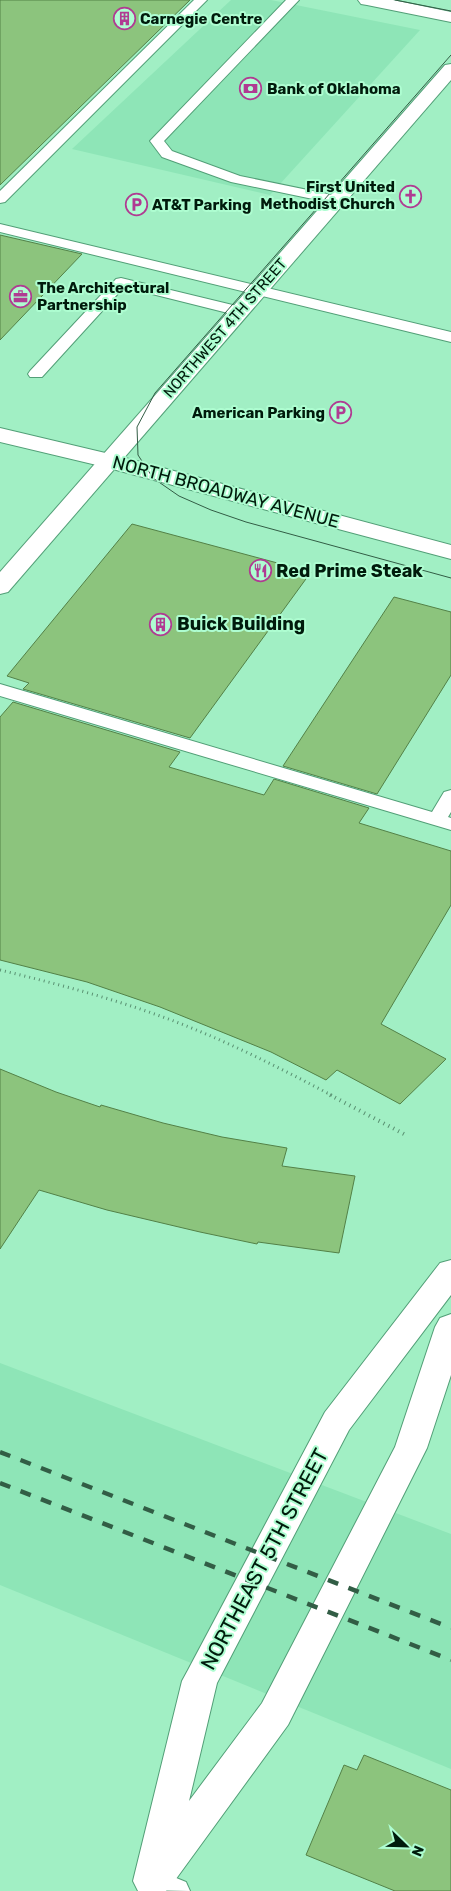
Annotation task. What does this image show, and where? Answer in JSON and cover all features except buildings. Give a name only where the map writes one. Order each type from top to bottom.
[{"type":"main road","points":[[367,0],[451,17]]},
{"type":"main road","name":"NORTHWEST 4TH STREET","points":[[0,587],[451,69]]},
{"type":"main road","name":"NORTH BROADWAY AVENUE","points":[[0,434],[110,461],[451,552]]},
{"type":"main road","name":"NORTHEAST 5TH STREET","points":[[159,1888],[200,1681],[337,1421],[451,1272]]},
{"type":"main road","name":"NORTHEAST 5TH STREET","points":[[159,1888],[274,1714],[411,1448],[451,1327]]},
{"type":"lane","points":[[0,199],[201,0]]},
{"type":"lane","points":[[293,0],[157,141],[168,154],[236,179],[337,200]]},
{"type":"lane","points":[[0,228],[451,337]]},
{"type":"lane","points":[[36,374],[121,282],[240,310]]},
{"type":"lane","points":[[0,690],[444,821],[451,796]]},
{"type":"path","points":[[0,970],[124,1003],[196,1030],[291,1074],[404,1134]]},
{"type":"shaded area","name":"Bank of Oklahoma","points":[[231,0],[271,0],[420,30],[270,195],[72,149]]},
{"type":"shaded area","points":[[0,1363],[451,1534],[451,1769],[0,1585]]},
{"type":"tram line","points":[[395,0],[451,11]]},
{"type":"tram line","points":[[451,55],[155,393],[137,427],[138,455],[153,478],[179,496],[246,522],[451,578]]},
{"type":"railway","points":[[0,1452],[451,1628]]},
{"type":"railway","points":[[0,1483],[451,1660]]},
{"type":"place","name":"Carnegie Centre","points":[[124,19]]},
{"type":"place","name":"Bank of Oklahoma","points":[[251,89]]},
{"type":"place","name":"First United Methodist Church","points":[[411,196]]},
{"type":"place","name":"AT&T Parking","points":[[136,205]]},
{"type":"place","name":"The Architectural Partnership","points":[[21,297]]},
{"type":"place","name":"American Parking","points":[[341,413]]},
{"type":"place","name":"Red Prime Steak","points":[[260,571]]},
{"type":"place","name":"Buick Building","points":[[161,624]]}]
